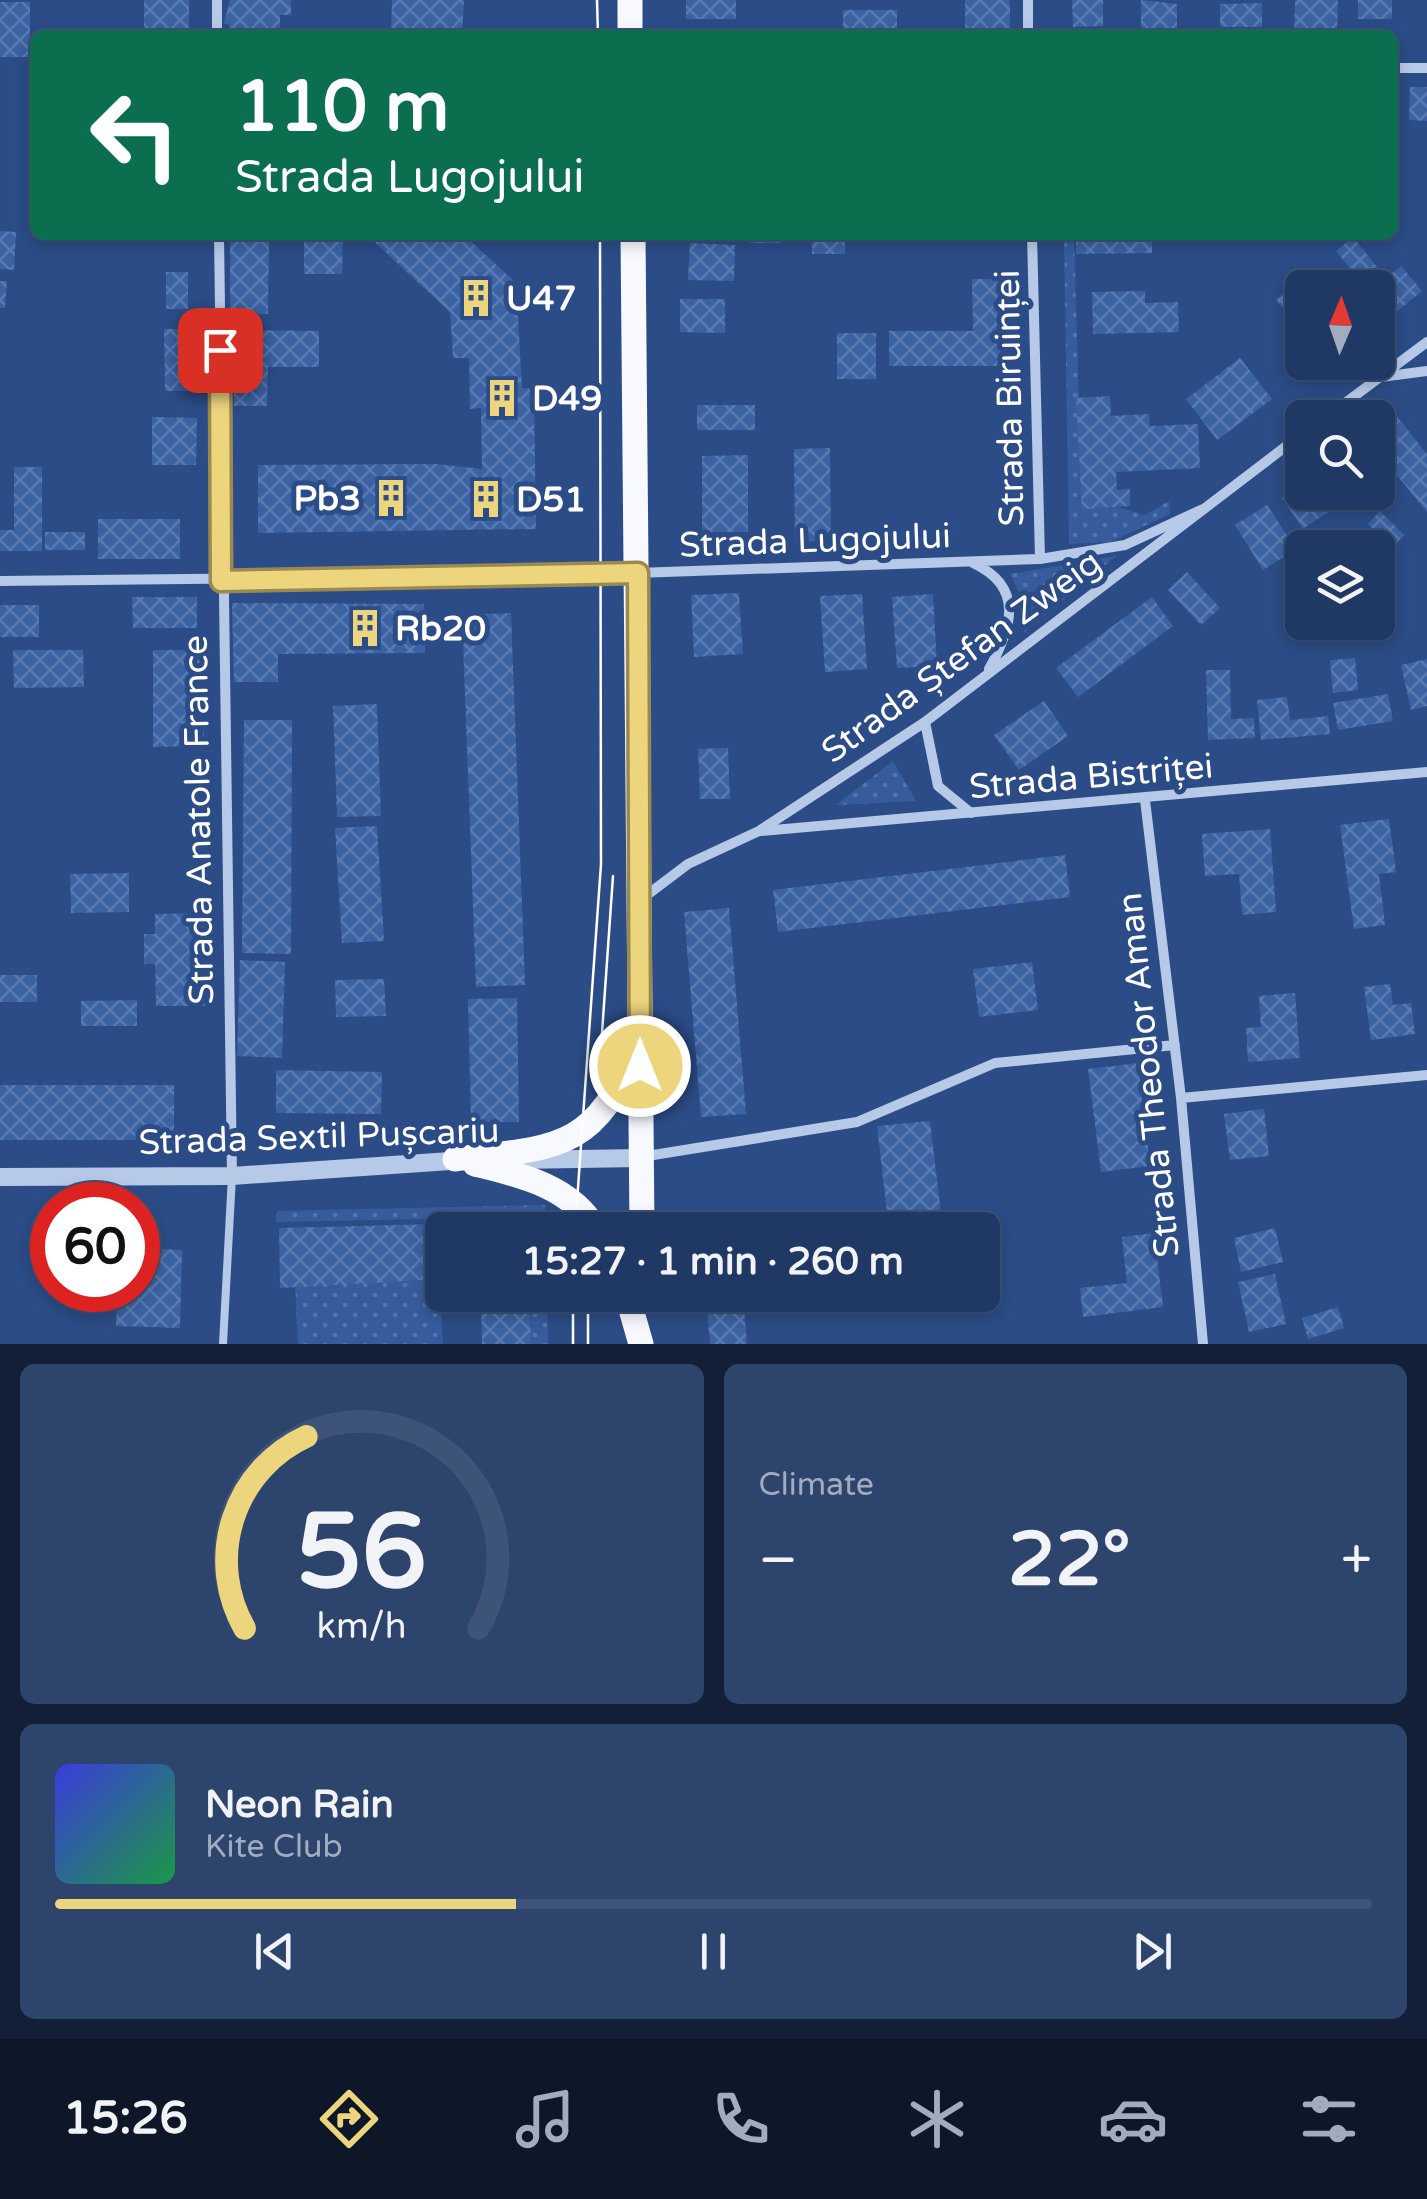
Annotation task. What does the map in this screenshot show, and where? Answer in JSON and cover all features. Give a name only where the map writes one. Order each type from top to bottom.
[{"type":"main road","points":[[630,0],[630,30]]},
{"type":"main road","points":[[633,240],[642,1212]]},
{"type":"main road","points":[[455,1160],[540,1149],[580,1134],[612,1099],[640,1035]]},
{"type":"main road","points":[[455,1160],[526,1178],[559,1192],[581,1212]]},
{"type":"main road","points":[[633,1312],[644,1344]]},
{"type":"main road","points":[[644,1312],[644,1344]]},
{"type":"street","points":[[217,0],[218,30]]},
{"type":"street","points":[[1028,0],[1028,30]]},
{"type":"street","points":[[1398,68],[1427,68]]},
{"type":"street","name":"Strada Anatole France","points":[[219,240],[232,1176]]},
{"type":"street","name":"Strada Biruinței","points":[[1032,240],[1040,559]]},
{"type":"street","points":[[1395,366],[1427,342]]},
{"type":"street","points":[[1395,375],[1427,371]]},
{"type":"street","points":[[1349,400],[1376,380]]},
{"type":"street","name":"Strada Ștefan Zweig","points":[[639,902],[688,864],[760,831],[925,722],[1285,447]]},
{"type":"street","name":"Strada Lugojului","points":[[0,580],[221,581],[638,573],[1040,559],[1125,546],[1203,509]]},
{"type":"street","name":"Strada Biruinței","points":[[970,562],[991,572],[1010,604],[1000,648],[986,674]]},
{"type":"street","points":[[925,722],[938,786],[972,814]]},
{"type":"street","name":"Strada Bistriței","points":[[760,831],[1145,800],[1427,772]]},
{"type":"street","name":"Strada Theodor Aman","points":[[1145,800],[1180,1098],[1203,1344]]},
{"type":"street","points":[[640,1158],[857,1122],[996,1063],[1174,1045]]},
{"type":"street","points":[[1180,1098],[1427,1075]]},
{"type":"street","name":"Strada Sextil Pușcariu","points":[[0,1177],[232,1176],[455,1160],[640,1158]]},
{"type":"lane","name":"Strada Anatole France","points":[[223,1344],[232,1176]]},
{"type":"shaded area","points":[[1064,240],[1074,240],[1082,508],[1117,507],[1145,515],[1169,501],[1170,514],[1111,542],[1069,544]]},
{"type":"shaded area","points":[[1116,556],[1024,633],[1025,605],[1010,574]]},
{"type":"shaded area","points":[[893,761],[916,801],[836,805]]},
{"type":"shaded area","points":[[545,1205],[545,1212],[425,1212],[425,1219],[276,1222],[277,1211]]},
{"type":"shaded area","points":[[425,1279],[425,1312],[441,1312],[443,1344],[298,1344],[295,1281]]},
{"type":"shaded area","points":[[530,1312],[547,1312],[548,1344],[531,1344]]},
{"type":"building","points":[[144,0],[189,0],[189,30],[144,30]]},
{"type":"building","points":[[230,0],[291,0],[291,15],[280,15],[280,30],[229,30],[224,23]]},
{"type":"building","points":[[392,0],[464,0],[462,30],[391,30]]},
{"type":"building","points":[[686,0],[736,0],[736,19],[686,19]]},
{"type":"building","points":[[965,0],[1010,0],[1010,30],[965,30]]},
{"type":"building","points":[[1072,0],[1103,0],[1103,26],[1073,27]]},
{"type":"building","points":[[1141,0],[1177,4],[1177,28],[1141,28]]},
{"type":"building","points":[[1295,0],[1338,0],[1337,30],[1294,30]]},
{"type":"building","points":[[1358,0],[1392,0],[1392,19],[1358,19]]},
{"type":"building","points":[[0,2],[30,2],[30,57],[0,57]]},
{"type":"building","points":[[1262,3],[1262,27],[1220,27],[1220,4]]},
{"type":"building","points":[[843,10],[897,10],[897,30],[843,30]]},
{"type":"building","points":[[1410,87],[1427,87],[1427,121],[1409,120]]},
{"type":"building","points":[[0,231],[16,232],[14,270],[0,269]]},
{"type":"building","points":[[230,240],[269,240],[268,314],[230,314]]},
{"type":"building","points":[[304,240],[343,240],[342,274],[304,274]]},
{"type":"building","points":[[372,240],[469,240],[516,283],[522,388],[534,389],[536,529],[258,533],[258,465],[436,464],[482,469],[481,408],[470,409],[469,358],[453,358],[450,312]]},
{"type":"building","points":[[750,240],[780,240],[780,243]]},
{"type":"building","points":[[812,240],[845,240],[845,254],[812,254]]},
{"type":"building","points":[[1076,240],[1152,240],[1152,253],[1076,254]]},
{"type":"building","points":[[1355,240],[1380,270],[1351,270],[1336,251]]},
{"type":"building","points":[[690,243],[735,245],[734,281],[688,280]]},
{"type":"building","points":[[1401,266],[1422,291],[1395,313],[1395,271]]},
{"type":"building","points":[[166,272],[188,272],[188,309],[166,309]]},
{"type":"building","points":[[972,279],[1010,279],[1010,366],[889,366],[889,331],[973,331]]},
{"type":"building","points":[[0,281],[7,281],[5,308],[0,308]]},
{"type":"building","points":[[1145,291],[1145,303],[1178,302],[1179,332],[1093,334],[1092,292]]},
{"type":"building","points":[[1285,292],[1285,311],[1276,300]]},
{"type":"building","points":[[680,299],[725,299],[725,333],[680,332]]},
{"type":"building","points":[[164,329],[194,329],[194,391],[165,391]]},
{"type":"building","points":[[234,330],[319,331],[319,367],[268,367],[267,406],[234,406]]},
{"type":"building","points":[[837,333],[876,333],[876,379],[837,379]]},
{"type":"building","points":[[1240,358],[1272,399],[1217,440],[1186,399]]},
{"type":"building","points":[[1110,396],[1111,416],[1149,414],[1150,426],[1198,424],[1200,468],[1116,472],[1117,490],[1130,489],[1130,506],[1082,509],[1076,398]]},
{"type":"building","points":[[697,405],[755,405],[755,430],[697,430]]},
{"type":"building","points":[[1395,414],[1427,454],[1427,512],[1395,473]]},
{"type":"building","points":[[152,417],[197,418],[196,465],[152,465]]},
{"type":"building","points":[[830,448],[831,541],[795,542],[794,449]]},
{"type":"building","points":[[748,455],[748,532],[702,532],[702,456]]},
{"type":"building","points":[[14,467],[42,467],[42,551],[0,551],[0,530],[14,530]]},
{"type":"building","points":[[1267,505],[1285,532],[1285,556],[1263,570],[1235,525]]},
{"type":"building","points":[[1290,510],[1331,510],[1303,529]]},
{"type":"building","points":[[1380,511],[1404,535],[1395,545],[1395,530],[1374,530],[1368,524]]},
{"type":"building","points":[[98,519],[180,519],[180,559],[98,559]]},
{"type":"building","points":[[45,532],[85,532],[85,550],[45,550]]},
{"type":"building","points":[[1187,572],[1220,608],[1201,625],[1168,590]]},
{"type":"building","points":[[739,593],[743,654],[694,657],[691,595]]},
{"type":"building","points":[[862,594],[867,669],[825,672],[820,596]]},
{"type":"building","points":[[933,594],[937,666],[897,668],[892,597]]},
{"type":"building","points":[[132,597],[197,597],[197,628],[133,628]]},
{"type":"building","points":[[1152,597],[1173,626],[1078,697],[1056,668]]},
{"type":"building","points":[[232,603],[424,604],[425,653],[278,654],[278,682],[234,682]]},
{"type":"building","points":[[0,605],[39,605],[39,637],[0,637]]},
{"type":"building","points":[[511,613],[525,985],[476,987],[462,615]]},
{"type":"building","points":[[13,650],[83,650],[84,687],[14,688]]},
{"type":"building","points":[[153,650],[203,650],[204,746],[153,747]]},
{"type":"building","points":[[1355,658],[1358,690],[1333,693],[1330,660]]},
{"type":"building","points":[[1427,659],[1427,706],[1411,710],[1401,665]]},
{"type":"building","points":[[1206,670],[1230,670],[1231,719],[1254,718],[1255,738],[1208,740]]},
{"type":"building","points":[[1388,694],[1393,721],[1338,730],[1333,703]]},
{"type":"building","points":[[1287,697],[1290,720],[1328,716],[1330,734],[1261,740],[1257,700]]},
{"type":"building","points":[[1044,701],[1068,736],[1019,770],[994,735]]},
{"type":"building","points":[[377,704],[381,816],[337,817],[333,706]]},
{"type":"building","points":[[244,720],[292,720],[291,954],[242,953]]},
{"type":"building","points":[[728,748],[730,799],[700,799],[698,749]]},
{"type":"building","points":[[1389,819],[1396,872],[1379,874],[1385,925],[1354,929],[1340,825]]},
{"type":"building","points":[[377,826],[384,941],[342,943],[335,828]]},
{"type":"building","points":[[1270,829],[1276,912],[1242,915],[1239,874],[1205,876],[1202,834]]},
{"type":"building","points":[[1065,855],[1070,897],[778,932],[773,890]]},
{"type":"building","points":[[129,873],[129,912],[71,913],[70,874]]},
{"type":"building","points":[[729,908],[746,1114],[701,1117],[684,912]]},
{"type":"building","points":[[204,913],[205,1006],[156,1006],[155,964],[144,964],[144,934],[155,934],[155,914]]},
{"type":"building","points":[[240,960],[285,962],[282,1058],[237,1056]]},
{"type":"building","points":[[1032,962],[1038,1010],[979,1017],[973,969]]},
{"type":"building","points":[[0,975],[37,975],[37,1002],[0,1002]]},
{"type":"building","points":[[384,979],[386,1016],[336,1017],[335,980]]},
{"type":"building","points":[[1390,984],[1393,1005],[1411,1003],[1415,1034],[1371,1040],[1364,987]]},
{"type":"building","points":[[1295,993],[1300,1058],[1248,1062],[1246,1028],[1261,1027],[1259,996]]},
{"type":"building","points":[[517,998],[519,1122],[471,1122],[468,999]]},
{"type":"building","points":[[137,1000],[137,1026],[81,1026],[81,1001]]},
{"type":"building","points":[[1138,1063],[1150,1166],[1101,1172],[1088,1069]]},
{"type":"building","points":[[276,1070],[382,1072],[381,1114],[276,1113]]},
{"type":"building","points":[[0,1085],[174,1085],[174,1140],[0,1140]]},
{"type":"building","points":[[1264,1109],[1269,1156],[1230,1160],[1224,1114]]},
{"type":"building","points":[[930,1121],[941,1212],[887,1212],[877,1126]]},
{"type":"building","points":[[425,1224],[425,1280],[280,1288],[279,1228]]},
{"type":"building","points":[[1275,1228],[1283,1262],[1241,1272],[1234,1238]]},
{"type":"building","points":[[1154,1233],[1163,1307],[1083,1317],[1080,1288],[1127,1283],[1122,1237]]},
{"type":"building","points":[[160,1249],[182,1250],[180,1328],[116,1326],[116,1312],[160,1312]]},
{"type":"building","points":[[1275,1274],[1286,1324],[1249,1332],[1238,1282]]},
{"type":"building","points":[[1338,1307],[1344,1328],[1308,1339],[1302,1318]]},
{"type":"building","points":[[481,1312],[530,1312],[531,1344],[482,1344]]},
{"type":"building","points":[[707,1312],[744,1312],[747,1344],[710,1344]]},
{"type":"tram line","points":[[597,0],[598,30]]},
{"type":"tram line","points":[[576,1212],[601,864],[600,240]]},
{"type":"tram line","points":[[598,1090],[613,876]]},
{"type":"tram line","points":[[573,1312],[573,1344]]},
{"type":"tram line","points":[[588,1312],[588,1344]]},
{"type":"place","name":"U47","points":[[476,298]]},
{"type":"place","name":"D49","points":[[502,398]]},
{"type":"place","name":"Pb3","points":[[391,498]]},
{"type":"place","name":"D51","points":[[486,499]]},
{"type":"place","name":"Rb20","points":[[365,628]]},
{"type":"route","points":[[220,350],[221,581],[638,573],[640,1066]]}]
